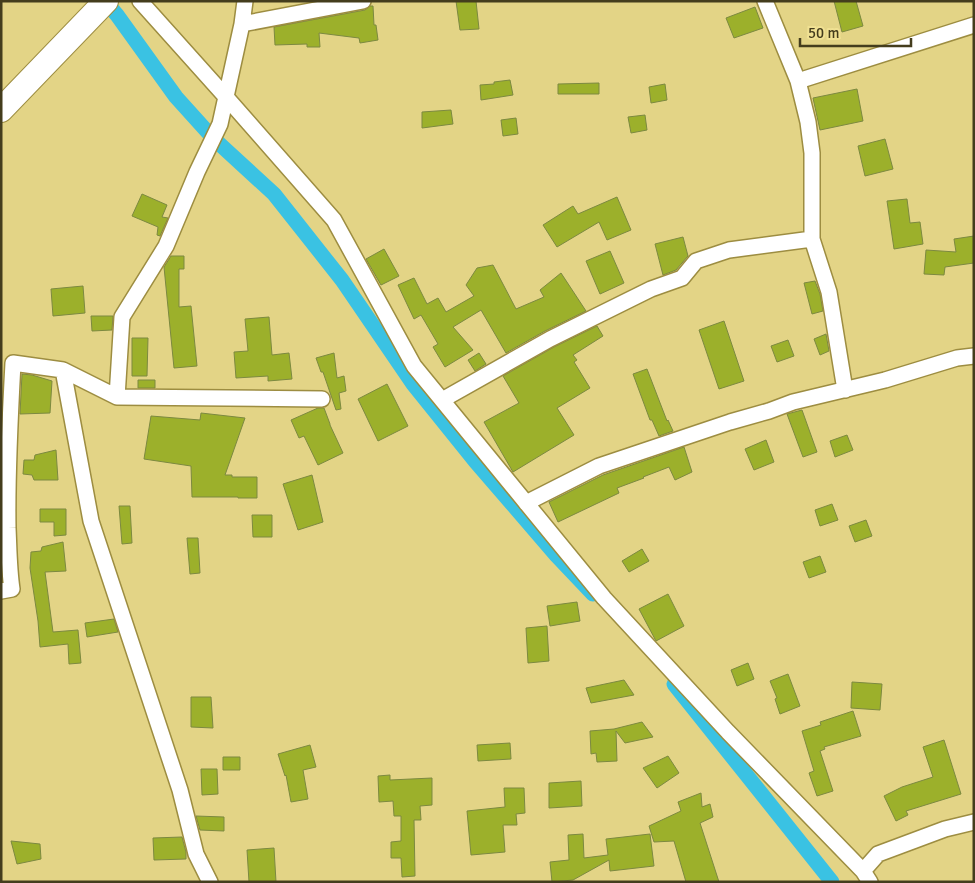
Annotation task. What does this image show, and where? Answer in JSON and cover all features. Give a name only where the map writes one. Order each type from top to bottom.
[{"type":"main road","points":[[1,110],[106,1]]},
{"type":"street","points":[[140,1],[334,220],[414,366],[526,503],[617,612],[728,732],[867,876],[878,854],[946,829],[974,822]]},
{"type":"street","points":[[117,397],[122,317],[166,246],[197,172],[220,124],[242,24],[245,1]]},
{"type":"street","points":[[242,24],[363,1]]},
{"type":"street","points":[[765,1],[798,81],[808,122],[812,153],[812,239],[829,292],[845,390]]},
{"type":"street","points":[[798,81],[974,25]]},
{"type":"street","points":[[442,400],[550,338],[644,293],[682,278],[696,261],[729,250],[812,239]]},
{"type":"street","points":[[526,503],[599,466],[730,422],[794,402],[885,380],[957,358],[974,356]]},
{"type":"street","points":[[1,591],[12,589],[8,494],[13,363],[63,370],[117,397],[322,399]]},
{"type":"street","points":[[63,370],[91,521],[180,790],[196,854],[210,882]]},
{"type":"building","points":[[456,1],[476,1],[479,29],[460,30]]},
{"type":"building","points":[[834,1],[856,1],[863,26],[842,32]]},
{"type":"building","points":[[373,6],[374,25],[376,25],[378,40],[360,43],[359,38],[319,33],[320,47],[307,47],[307,44],[275,45],[274,27],[365,10]]},
{"type":"building","points":[[755,7],[763,28],[734,38],[726,18]]},
{"type":"building","points":[[510,80],[513,95],[481,100],[480,85]]},
{"type":"building","points":[[599,83],[599,94],[558,94],[558,84]]},
{"type":"building","points":[[665,84],[667,100],[651,103],[649,87]]},
{"type":"building","points":[[857,89],[863,121],[820,130],[813,98]]},
{"type":"building","points":[[451,110],[453,124],[422,128],[422,112]]},
{"type":"building","points":[[645,115],[647,130],[631,133],[628,117]]},
{"type":"building","points":[[516,118],[518,134],[503,136],[501,120]]},
{"type":"building","points":[[885,139],[893,169],[865,176],[858,146]]},
{"type":"building","points":[[142,194],[167,205],[162,217],[168,218],[160,236],[157,235],[158,227],[132,216]]},
{"type":"building","points":[[617,197],[631,230],[607,240],[599,222],[557,247],[543,225],[573,206],[578,214]]},
{"type":"building","points":[[907,199],[910,223],[920,222],[923,244],[894,249],[887,201]]},
{"type":"building","points":[[974,236],[974,263],[945,267],[944,275],[924,274],[926,250],[956,252],[954,239]]},
{"type":"building","points":[[683,237],[688,256],[676,270],[663,275],[655,244]]},
{"type":"building","points":[[384,249],[399,276],[381,285],[366,259]]},
{"type":"building","points":[[610,251],[624,283],[600,294],[586,261]]},
{"type":"building","points":[[171,256],[184,256],[184,269],[179,269],[179,307],[191,306],[197,366],[174,368],[164,267]]},
{"type":"building","points":[[493,265],[516,309],[544,297],[540,290],[561,273],[586,311],[506,353],[481,310],[453,327],[473,350],[445,367],[433,347],[438,344],[421,315],[414,319],[398,285],[414,278],[427,304],[438,298],[446,312],[474,296],[466,285],[477,268]]},
{"type":"building","points":[[815,281],[823,311],[812,314],[804,283]]},
{"type":"building","points":[[83,286],[85,313],[53,316],[51,289]]},
{"type":"building","points":[[91,316],[113,316],[112,330],[92,331]]},
{"type":"building","points":[[269,317],[272,355],[289,353],[292,379],[268,381],[268,376],[236,378],[234,352],[248,351],[245,319]]},
{"type":"building","points":[[724,321],[744,381],[719,389],[699,330]]},
{"type":"building","points":[[597,326],[603,336],[573,355],[577,360],[574,362],[590,388],[557,408],[574,435],[513,472],[484,422],[519,403],[503,376],[554,347]]},
{"type":"building","points":[[826,334],[829,351],[820,355],[814,339]]},
{"type":"building","points":[[132,338],[148,338],[147,376],[132,376]]},
{"type":"building","points":[[788,340],[794,356],[777,362],[771,346]]},
{"type":"building","points":[[334,353],[337,378],[344,376],[346,391],[339,393],[341,409],[336,410],[323,372],[321,372],[316,358]]},
{"type":"building","points":[[479,353],[486,364],[475,371],[468,360]]},
{"type":"building","points":[[647,369],[667,421],[673,431],[659,436],[652,420],[650,420],[633,374]]},
{"type":"building","points":[[22,374],[52,381],[50,413],[20,414]]},
{"type":"building","points":[[138,380],[155,380],[155,388],[138,388]]},
{"type":"building","points":[[387,384],[408,426],[378,441],[358,399]]},
{"type":"building","points":[[318,408],[324,408],[343,453],[318,465],[304,436],[299,438],[291,420]]},
{"type":"building","points":[[802,410],[817,452],[803,457],[787,414]]},
{"type":"building","points":[[201,413],[245,418],[225,475],[232,475],[232,477],[257,477],[257,498],[192,497],[191,466],[144,459],[151,416],[200,420]]},
{"type":"building","points":[[847,435],[853,450],[835,457],[830,441]]},
{"type":"building","points":[[766,440],[774,462],[754,470],[745,449]]},
{"type":"building","points":[[684,447],[692,472],[675,480],[669,467],[617,488],[619,493],[558,522],[549,502],[603,475]]},
{"type":"building","points":[[56,450],[58,480],[34,480],[32,475],[23,474],[24,460],[34,460],[35,455]]},
{"type":"building","points":[[312,475],[323,522],[298,530],[283,484]]},
{"type":"building","points":[[832,504],[838,520],[820,526],[815,510]]},
{"type":"building","points":[[119,506],[130,506],[132,543],[122,544]]},
{"type":"building","points":[[40,509],[66,509],[66,535],[54,536],[54,522],[40,522]]},
{"type":"building","points":[[252,515],[272,515],[272,537],[253,537]]},
{"type":"building","points":[[866,520],[872,536],[855,542],[849,526]]},
{"type":"building","points":[[187,538],[198,538],[200,573],[190,574]]},
{"type":"building","points":[[63,542],[66,571],[45,572],[53,632],[78,630],[81,663],[69,664],[68,644],[40,647],[30,568],[31,552],[41,551],[42,547]]},
{"type":"building","points":[[642,549],[649,561],[629,572],[622,561]]},
{"type":"building","points":[[820,556],[826,572],[809,578],[803,562]]},
{"type":"building","points":[[668,594],[684,626],[656,641],[639,609]]},
{"type":"building","points":[[577,602],[580,621],[550,626],[547,606]]},
{"type":"building","points":[[114,619],[118,632],[87,637],[85,623]]},
{"type":"building","points":[[547,626],[549,661],[528,663],[526,628]]},
{"type":"building","points":[[748,663],[754,679],[737,686],[731,670]]},
{"type":"building","points":[[788,674],[800,706],[780,714],[775,699],[777,698],[770,681]]},
{"type":"building","points":[[624,680],[634,695],[591,703],[586,688]]},
{"type":"building","points":[[852,682],[882,684],[880,710],[851,708]]},
{"type":"building","points":[[191,697],[211,697],[213,728],[191,727]]},
{"type":"building","points":[[853,711],[861,736],[824,747],[825,749],[820,751],[833,791],[817,796],[809,773],[814,771],[802,731],[821,725],[820,722]]},
{"type":"building","points":[[642,722],[653,737],[625,743],[616,731],[617,761],[597,762],[596,753],[591,754],[590,731],[614,729]]},
{"type":"building","points":[[944,740],[961,794],[906,811],[908,815],[896,821],[884,796],[902,787],[933,777],[923,747]]},
{"type":"building","points":[[510,743],[511,759],[478,761],[477,745]]},
{"type":"building","points":[[310,745],[316,767],[303,770],[308,799],[291,802],[286,775],[278,754]]},
{"type":"building","points":[[668,756],[679,773],[657,788],[643,768]]},
{"type":"building","points":[[223,757],[240,757],[240,770],[223,770]]},
{"type":"building","points":[[201,769],[217,769],[218,794],[202,795]]},
{"type":"building","points":[[390,775],[390,780],[432,778],[432,805],[420,806],[421,820],[414,820],[415,876],[402,877],[401,858],[391,858],[391,842],[401,841],[401,816],[394,816],[393,801],[379,802],[378,776]]},
{"type":"building","points":[[581,781],[582,806],[549,808],[549,783]]},
{"type":"building","points":[[504,788],[524,788],[525,813],[516,814],[517,825],[503,825],[505,852],[471,855],[467,811],[505,807]]},
{"type":"building","points":[[701,793],[702,807],[710,804],[713,817],[700,823],[719,882],[686,882],[674,841],[654,842],[649,826],[681,811],[678,802]]},
{"type":"building","points":[[196,816],[224,817],[224,831],[200,830]]},
{"type":"building","points":[[583,834],[584,858],[608,855],[606,839],[650,834],[654,866],[610,871],[609,860],[573,880],[552,882],[550,862],[569,860],[568,835]]},
{"type":"building","points":[[182,837],[186,859],[154,860],[153,838]]},
{"type":"building","points":[[11,841],[40,844],[41,859],[17,864]]},
{"type":"building","points":[[274,848],[276,882],[249,882],[247,850]]},
{"type":"waterway","points":[[105,1],[176,97],[213,138],[274,194],[342,280],[413,384],[475,461],[556,555],[593,594]]},
{"type":"waterway","points":[[674,684],[832,882]]}]
